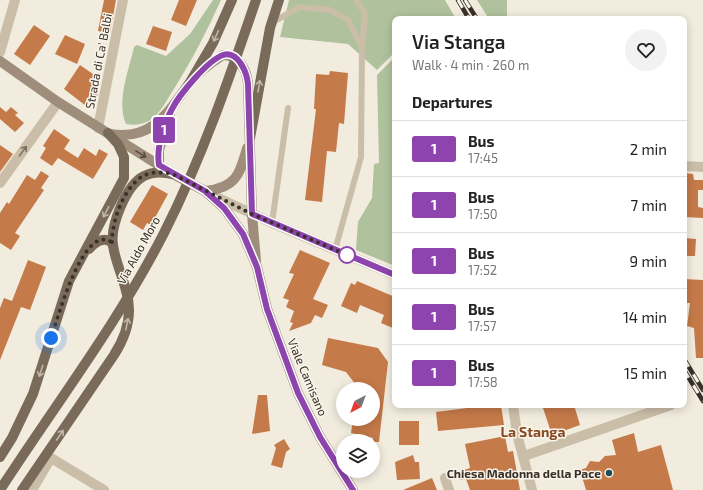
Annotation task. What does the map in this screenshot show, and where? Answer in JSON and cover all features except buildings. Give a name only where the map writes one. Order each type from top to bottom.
[{"type":"main road","points":[[189,84],[213,43],[232,0]]},
{"type":"main road","name":"Via Aldo Moro","points":[[0,490],[108,328],[163,234],[208,134],[256,0]]},
{"type":"main road","points":[[250,138],[271,24],[279,0]]},
{"type":"main road","name":"Viale Camisano","points":[[108,133],[116,135],[141,132],[161,120],[172,108],[189,84],[209,65],[223,55],[234,57],[243,65],[247,75],[252,214],[257,267],[267,309],[298,393],[320,437],[353,490]]},
{"type":"main road","name":"Strada di Ca' Balbi","points":[[0,61],[58,102],[108,133]]},
{"type":"main road","name":"Viale Camisano","points":[[159,165],[159,150],[172,108]]},
{"type":"main road","points":[[0,457],[12,438],[33,394],[70,281],[124,178],[124,157],[118,144],[108,133]]},
{"type":"main road","name":"Viale Camisano","points":[[108,133],[173,174],[205,191],[224,208],[243,234],[257,267]]},
{"type":"main road","name":"Viale Camisano","points":[[205,191],[221,189],[232,182],[240,174],[250,138]]},
{"type":"main road","points":[[22,490],[114,355],[124,336],[129,320],[128,300],[112,245],[112,238],[116,219],[131,187],[144,175],[161,172],[173,174]]},
{"type":"main road","points":[[86,251],[94,244],[104,239],[110,241],[112,245]]},
{"type":"street","points":[[0,52],[15,0]]},
{"type":"street","name":"Strada di Ca' Balbi","points":[[98,128],[123,0]]},
{"type":"street","points":[[0,183],[58,102]]},
{"type":"street","points":[[687,166],[703,167]]},
{"type":"street","points":[[205,191],[272,223],[392,274]]},
{"type":"street","points":[[513,408],[517,434],[532,490]]},
{"type":"street","points":[[524,456],[662,408]]},
{"type":"street","points":[[32,490],[51,458],[104,490]]},
{"type":"street","points":[[445,478],[449,490]]},
{"type":"lane","points":[[335,250],[361,157],[362,49],[365,13],[356,0]]},
{"type":"lane","points":[[271,24],[300,7],[330,10],[348,20],[362,49]]},
{"type":"lane","points":[[272,223],[288,108]]},
{"type":"green space","points":[[213,0],[221,0],[192,58],[161,110],[152,119],[146,122],[136,125],[126,124],[122,106],[124,86],[134,47],[137,45],[166,56],[190,34]]},
{"type":"green space","points":[[289,0],[445,0],[454,16],[392,16],[392,55],[377,70],[348,44],[280,37]]},
{"type":"green space","points":[[477,0],[507,0],[507,16],[487,16]]},
{"type":"green space","points":[[392,60],[392,265],[356,250],[358,222],[372,198],[374,164],[379,163],[377,75]]},
{"type":"railway","points":[[458,0],[467,16]]},
{"type":"railway","points":[[465,0],[475,16]]},
{"type":"railway","points":[[687,364],[703,390]]},
{"type":"railway","points":[[687,375],[703,401]]},
{"type":"bus line","name":"1","points":[[353,490],[320,437],[298,393],[267,309],[257,267],[243,234],[224,208],[205,191],[159,165],[159,150],[172,108],[189,84],[214,60],[223,55],[234,57],[243,65],[247,75],[252,214],[392,274]]},
{"type":"place","name":"Chiesa Madonna della Pace","points":[[609,473]]},
{"type":"district","name":"La Stanga","points":[[533,431]]},
{"type":"route","points":[[51,338],[70,281],[86,251],[94,244],[104,239],[110,241],[112,245],[113,230],[122,204],[131,187],[144,175],[161,172],[173,174],[252,214],[347,255]]}]
